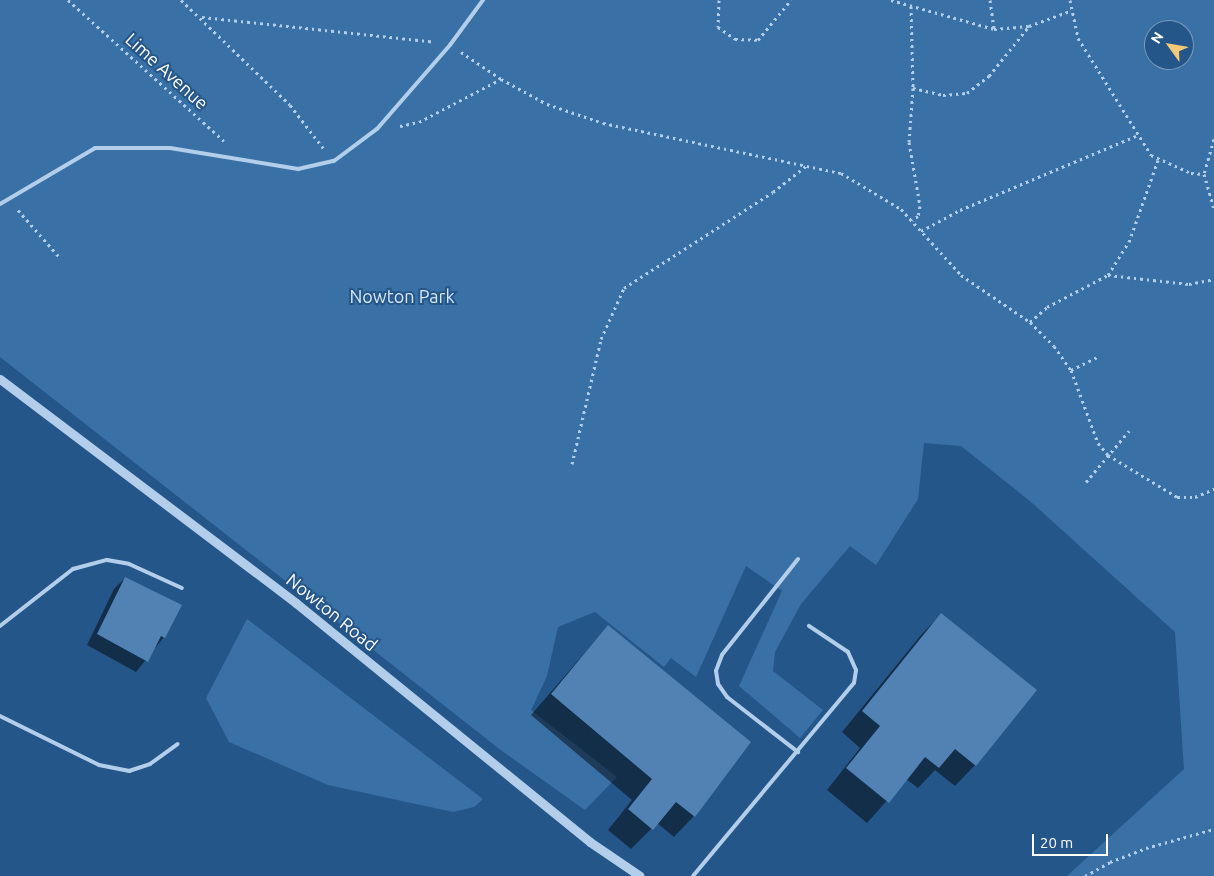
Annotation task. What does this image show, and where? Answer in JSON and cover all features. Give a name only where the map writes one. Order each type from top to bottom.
[{"type":"street","name":"Nowton Road","points":[[0,379],[296,603],[590,842],[640,876]]},
{"type":"lane","points":[[0,204],[95,148],[170,148],[298,169],[334,162],[377,129],[450,44],[483,0]]},
{"type":"lane","points":[[798,559],[722,655],[716,671],[718,684],[726,697],[798,752]]},
{"type":"lane","points":[[0,626],[73,569],[107,560],[129,564],[182,588]]},
{"type":"lane","points":[[694,876],[845,697],[854,683],[856,670],[848,652],[809,626]]},
{"type":"lane","points":[[0,716],[99,765],[129,771],[150,764],[178,744]]},
{"type":"path","name":"Lime Avenue","points":[[68,0],[247,161]]},
{"type":"path","points":[[181,0],[202,17],[290,105],[334,162]]},
{"type":"path","points":[[719,0],[718,27],[735,39],[758,40],[791,0]]},
{"type":"path","points":[[891,0],[994,29],[1029,26],[1070,11]]},
{"type":"path","points":[[990,0],[994,29]]},
{"type":"path","points":[[1070,0],[1070,11],[1078,38],[1136,136],[1158,160],[1191,173],[1204,174]]},
{"type":"path","points":[[911,6],[913,88],[909,142],[920,206],[918,216],[912,220]]},
{"type":"path","points":[[202,17],[410,37],[450,44],[501,80],[547,104],[603,123],[841,173],[901,209],[961,275],[1030,322],[1071,370],[1098,443],[1108,455],[1177,497],[1195,497],[1214,489]]},
{"type":"path","points":[[913,88],[943,95],[967,93],[989,76],[1029,26]]},
{"type":"path","points":[[377,129],[419,122],[501,80]]},
{"type":"path","points":[[921,231],[978,202],[1136,136]]},
{"type":"path","points":[[1214,139],[1204,174],[1214,210]]},
{"type":"path","points":[[1030,322],[1047,307],[1108,275],[1129,242],[1158,160]]},
{"type":"path","points":[[572,464],[601,339],[624,288],[773,192],[806,166]]},
{"type":"path","points":[[8,200],[61,259]]},
{"type":"path","points":[[1108,275],[1188,284],[1214,279]]},
{"type":"path","points":[[1071,370],[1100,356]]},
{"type":"path","points":[[1086,482],[1129,431]]},
{"type":"path","points":[[1085,876],[1110,862],[1146,848],[1214,829]]},
{"type":"green space","name":"Nowton Park","points":[[0,0],[1214,0],[1214,876],[1067,876],[1184,769],[1175,632],[1031,502],[961,446],[924,443],[918,499],[876,565],[850,546],[801,604],[775,652],[773,671],[823,710],[800,738],[739,686],[782,591],[746,566],[696,677],[671,658],[664,667],[595,612],[558,627],[547,676],[531,710],[617,777],[585,810],[502,751],[0,357]]},
{"type":"green space","points":[[247,619],[483,799],[474,807],[453,812],[328,785],[229,742],[206,698]]},
{"type":"building","points":[[125,577],[182,605],[165,638],[161,636],[148,662],[97,634]]},
{"type":"building","points":[[941,613],[1037,690],[976,766],[955,749],[939,768],[925,757],[889,803],[846,768],[880,726],[862,711]]},
{"type":"building","points":[[608,625],[751,742],[695,817],[676,802],[653,830],[628,809],[652,779],[551,694]]}]
